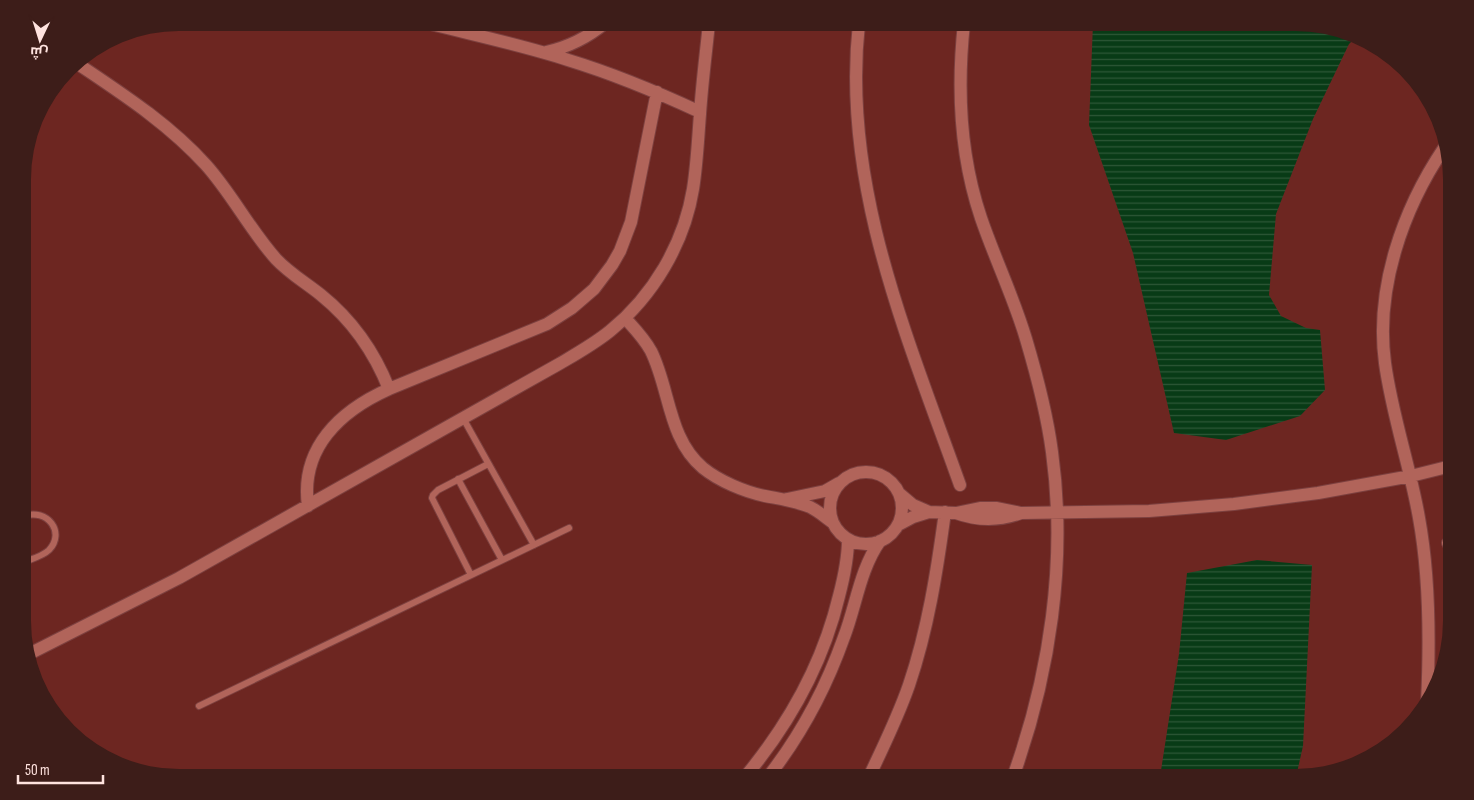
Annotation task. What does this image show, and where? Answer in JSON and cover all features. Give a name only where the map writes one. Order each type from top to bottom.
[{"type":"street","points":[[858,31],[857,108],[862,162],[871,211],[891,288],[960,485]]},
{"type":"street","points":[[963,31],[960,89],[967,162],[981,217],[1021,321],[1040,393],[1052,452],[1057,512],[1057,570],[1052,620],[1035,706],[1016,768]]},
{"type":"street","points":[[464,32],[597,69],[657,92],[700,112]]},
{"type":"street","points":[[544,53],[558,50],[584,38],[592,32]]},
{"type":"street","points":[[35,651],[171,582],[308,506],[578,353],[625,318],[661,274],[684,226],[689,209],[696,172],[708,32]]},
{"type":"street","points":[[83,67],[151,114],[189,147],[222,185],[275,258],[290,272],[334,305],[356,330],[375,358],[389,389]]},
{"type":"street","points":[[308,506],[306,490],[308,473],[314,456],[326,435],[352,409],[389,389],[547,324],[572,308],[594,289],[620,251],[631,222],[657,92]]},
{"type":"street","points":[[1427,687],[1426,566],[1411,476],[1388,381],[1384,341],[1386,301],[1395,255],[1405,222],[1425,180],[1440,154]]},
{"type":"street","points":[[625,318],[641,336],[650,350],[678,435],[690,454],[704,468],[722,480],[764,496],[784,499],[812,508],[832,522],[842,535],[864,544],[880,541],[887,537],[898,525],[913,517],[929,512],[989,508],[1021,513],[1149,511],[1234,504],[1318,493],[1411,476],[1443,468]]},
{"type":"street","points":[[784,499],[825,491],[852,474],[860,472],[876,473],[890,480],[900,494],[913,505],[929,512]]},
{"type":"street","points":[[832,522],[829,506],[839,483]]},
{"type":"street","points":[[898,525],[902,510],[900,494]]},
{"type":"street","points":[[873,768],[894,724],[910,683],[926,623],[950,512]]},
{"type":"street","points":[[751,768],[780,730],[815,668],[836,608],[846,567],[848,539]]},
{"type":"street","points":[[774,768],[797,736],[819,696],[844,638],[868,562],[880,541]]},
{"type":"lane","points":[[462,418],[534,545]]},
{"type":"lane","points":[[471,575],[433,502],[433,495],[458,479],[488,464]]},
{"type":"lane","points":[[458,479],[502,560]]},
{"type":"lane","points":[[31,514],[45,517],[50,521],[55,532],[55,538],[50,549],[31,559]]},
{"type":"lane","points":[[199,706],[568,528]]},
{"type":"shaded area","points":[[1093,31],[1295,31],[1333,36],[1351,42],[1313,119],[1276,214],[1269,295],[1281,316],[1306,328],[1320,330],[1325,390],[1300,416],[1226,440],[1174,433],[1133,253],[1089,125]]},
{"type":"shaded area","points":[[1257,560],[1312,565],[1303,746],[1298,768],[1161,768],[1179,654],[1187,573]]}]
